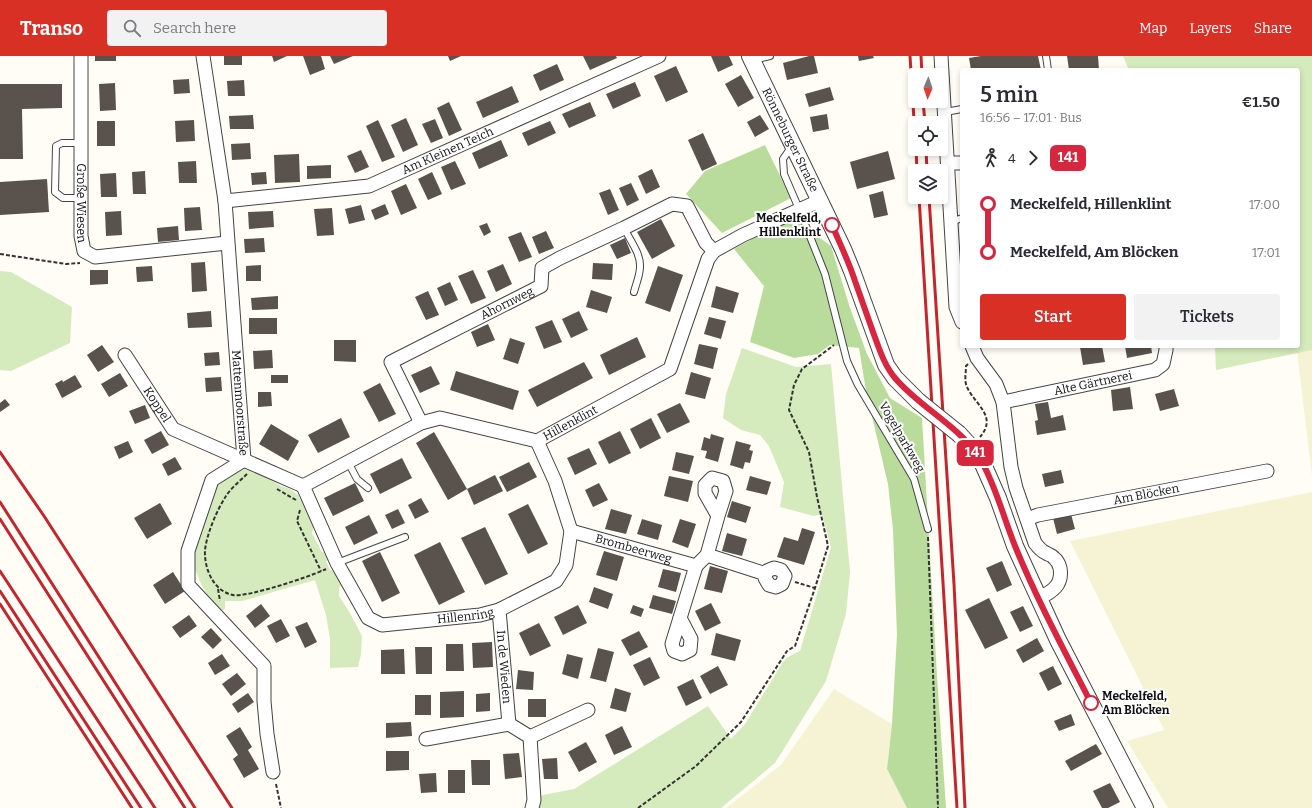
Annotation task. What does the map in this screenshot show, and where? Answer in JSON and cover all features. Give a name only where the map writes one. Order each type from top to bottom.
[{"type":"street","name":"Große Wiesen","points":[[81,56],[81,236],[84,251],[95,257],[227,243]]},
{"type":"street","name":"Mattenmoorstraße","points":[[203,56],[225,202],[244,460],[212,480],[188,551],[188,585],[264,666],[264,701],[273,772]]},
{"type":"street","name":"Am Kleinen Teich","points":[[225,202],[369,186],[659,56]]},
{"type":"street","points":[[941,56],[948,163],[957,220],[956,307],[960,317]]},
{"type":"street","name":"Rönneburger Straße","points":[[751,58],[830,221],[852,271],[880,352],[886,365],[895,378],[918,401],[958,434],[971,447],[983,464],[998,498],[1015,546],[1058,640],[1145,808]]},
{"type":"street","points":[[948,163],[960,163]]},
{"type":"street","points":[[714,251],[743,235],[819,201]]},
{"type":"street","name":"Ahornweg","points":[[421,423],[391,362],[541,286],[542,268],[672,204],[687,206],[706,243],[714,251]]},
{"type":"street","name":"Hillenklint","points":[[303,486],[421,423],[440,418],[537,441],[670,369],[708,259],[714,251]]},
{"type":"street","points":[[973,348],[977,358],[996,384],[1003,402],[1011,467],[1016,488],[1035,543],[1040,550],[1052,556],[1058,562],[1060,580],[1056,587],[1049,593],[1039,598]]},
{"type":"street","name":"Alte Gärtnerei","points":[[1003,402],[1155,370],[1163,364],[1166,348]]},
{"type":"street","name":"Koppel","points":[[125,355],[173,429],[244,460]]},
{"type":"street","name":"Hillenring","points":[[303,486],[337,563],[368,618],[382,624],[480,615],[499,610],[556,581],[566,565],[571,531],[555,481],[537,441]]},
{"type":"street","points":[[244,460],[303,486]]},
{"type":"street","name":"Am Blöcken","points":[[1027,519],[1267,471]]},
{"type":"street","points":[[680,618],[696,566],[707,555],[718,516]]},
{"type":"street","name":"Brombeerweg","points":[[571,531],[696,566]]},
{"type":"street","points":[[707,555],[766,574],[765,578],[769,585],[776,587],[782,584],[784,579]]},
{"type":"street","name":"In de Wieden","points":[[499,610],[508,724]]},
{"type":"street","points":[[530,737],[588,710]]},
{"type":"street","points":[[426,740],[508,724],[530,737]]},
{"type":"street","points":[[530,737],[534,800],[532,808]]},
{"type":"lane","points":[[751,58],[770,56]]},
{"type":"lane","points":[[1046,56],[1048,68]]},
{"type":"lane","points":[[945,112],[960,109]]},
{"type":"lane","points":[[81,143],[62,143],[56,146],[55,192],[63,198],[81,198]]},
{"type":"lane","name":"Vogelparkweg","points":[[793,145],[783,159],[784,174],[825,274],[847,361],[858,385],[914,479],[928,529]]},
{"type":"lane","points":[[624,228],[640,262],[634,292]]},
{"type":"lane","points":[[348,462],[356,479],[368,488]]},
{"type":"lane","points":[[337,563],[405,537]]},
{"type":"path","points":[[0,254],[66,264],[80,263],[92,255]]},
{"type":"path","points":[[971,447],[982,434],[987,421],[980,405],[971,394],[965,382],[966,366],[977,358]]},
{"type":"path","points":[[244,460],[249,472],[227,494],[216,515],[205,550],[207,568],[218,588],[233,595],[250,594],[321,571],[337,563]]},
{"type":"path","points":[[276,488],[296,500]]},
{"type":"path","points":[[303,504],[297,521],[321,571]]},
{"type":"path","points":[[928,529],[938,808]]},
{"type":"path","points":[[784,579],[816,588]]},
{"type":"path","points":[[273,772],[281,808]]},
{"type":"shaded area","points":[[1312,349],[1312,476],[1297,352]]},
{"type":"shaded area","points":[[1312,492],[1312,808],[1168,808],[1127,741],[1164,730],[1070,541]]},
{"type":"shaded area","points":[[834,689],[892,724],[887,769],[907,808],[726,808],[781,765]]},
{"type":"green space","points":[[1123,56],[1312,56],[1312,350],[1216,370],[1215,348],[1300,348],[1300,68],[1128,68]]},
{"type":"green space","points":[[765,145],[791,198],[722,233],[686,194],[705,171]]},
{"type":"green space","points":[[791,217],[831,246],[850,308],[867,354],[890,398],[922,418],[946,808],[907,808],[887,769],[892,724],[897,635],[893,530],[888,484],[866,391],[859,348],[830,345],[818,354],[794,358],[750,342],[764,286],[734,249]]},
{"type":"green space","points":[[0,271],[11,272],[72,307],[70,343],[11,371],[0,370]]},
{"type":"green space","points":[[742,348],[796,367],[831,364],[850,572],[846,614],[826,681],[775,763],[721,808],[531,808],[534,800],[543,795],[574,789],[708,706],[731,739],[745,724],[783,662],[788,657],[800,651],[831,547],[822,514],[814,516],[780,507],[784,482],[769,446],[760,435],[741,430],[723,418],[726,394]]},
{"type":"green space","points":[[231,467],[250,467],[298,495],[314,525],[312,533],[322,552],[329,553],[332,559],[326,561],[330,570],[340,572],[343,582],[339,588],[339,596],[362,636],[361,654],[358,667],[330,668],[330,639],[326,615],[315,580],[242,601],[225,601],[225,609],[220,612],[211,601],[201,584],[193,564],[192,548],[218,483]]},
{"type":"building","points":[[95,56],[116,56],[116,61],[95,61]]},
{"type":"building","points":[[224,56],[242,56],[242,65],[224,65]]},
{"type":"building","points":[[272,56],[287,56],[274,62]]},
{"type":"building","points":[[303,56],[321,56],[325,69],[310,75]]},
{"type":"building","points":[[330,56],[353,56],[334,64]]},
{"type":"building","points":[[448,56],[461,56],[450,61]]},
{"type":"building","points":[[583,56],[616,56],[617,58],[590,70]]},
{"type":"building","points":[[711,56],[729,56],[733,65],[718,72]]},
{"type":"building","points":[[814,56],[818,73],[787,80],[783,63]]},
{"type":"building","points":[[858,56],[873,56],[874,58],[859,61]]},
{"type":"building","points":[[981,56],[1038,56],[1041,68],[971,68],[969,58]]},
{"type":"building","points":[[1067,56],[1098,56],[1099,68],[1069,68]]},
{"type":"building","points":[[557,64],[564,80],[540,91],[533,75]]},
{"type":"building","points":[[676,66],[688,92],[666,102],[654,76]]},
{"type":"building","points":[[741,75],[754,98],[738,107],[725,84]]},
{"type":"building","points":[[189,79],[190,93],[174,94],[173,80]]},
{"type":"building","points":[[244,80],[245,96],[228,96],[227,81]]},
{"type":"building","points":[[635,82],[641,96],[613,109],[606,94]]},
{"type":"building","points":[[115,83],[116,110],[100,111],[99,84]]},
{"type":"building","points":[[0,84],[62,84],[62,108],[22,109],[23,159],[0,159]]},
{"type":"building","points":[[512,86],[519,102],[483,118],[476,102]]},
{"type":"building","points":[[830,87],[834,100],[809,107],[805,94]]},
{"type":"building","points":[[449,102],[462,130],[449,136],[437,108]]},
{"type":"building","points":[[590,102],[596,116],[569,128],[562,114]]},
{"type":"building","points":[[827,114],[829,129],[813,132],[810,117]]},
{"type":"building","points":[[253,115],[254,129],[230,129],[229,116]]},
{"type":"building","points":[[760,115],[769,129],[755,137],[747,122]]},
{"type":"building","points":[[406,118],[418,145],[403,152],[391,125]]},
{"type":"building","points":[[435,119],[443,138],[431,143],[422,124]]},
{"type":"building","points":[[194,120],[195,141],[176,142],[175,121]]},
{"type":"building","points":[[378,120],[395,157],[382,162],[366,126]]},
{"type":"building","points":[[97,121],[115,121],[115,146],[97,146]]},
{"type":"building","points":[[550,121],[556,133],[528,146],[522,133]]},
{"type":"building","points":[[703,133],[717,164],[702,171],[688,140]]},
{"type":"building","points":[[501,140],[508,156],[479,169],[472,153]]},
{"type":"building","points":[[250,143],[251,159],[232,160],[231,144]]},
{"type":"building","points":[[361,150],[369,167],[355,173],[347,156]]},
{"type":"building","points":[[888,151],[895,179],[857,189],[850,162]]},
{"type":"building","points":[[299,154],[300,182],[275,183],[274,155]]},
{"type":"building","points":[[196,161],[197,183],[179,183],[178,162]]},
{"type":"building","points":[[455,161],[466,184],[451,190],[441,167]]},
{"type":"building","points":[[331,165],[331,178],[307,179],[307,166]]},
{"type":"building","points":[[652,169],[660,187],[646,194],[638,176]]},
{"type":"building","points":[[145,171],[146,194],[133,194],[132,172]]},
{"type":"building","points":[[266,172],[267,184],[252,185],[251,173]]},
{"type":"building","points":[[432,172],[442,194],[428,200],[418,179]]},
{"type":"building","points":[[116,173],[117,197],[101,197],[100,174]]},
{"type":"building","points":[[47,179],[49,212],[0,215],[0,182]]},
{"type":"building","points":[[631,183],[639,200],[627,206],[619,188]]},
{"type":"building","points":[[406,184],[417,208],[401,215],[391,191]]},
{"type":"building","points":[[610,189],[619,210],[608,215],[599,193]]},
{"type":"building","points":[[883,191],[888,215],[874,218],[869,195]]},
{"type":"building","points":[[385,204],[389,214],[375,220],[371,210]]},
{"type":"building","points":[[361,205],[365,220],[349,224],[345,209]]},
{"type":"building","points":[[200,207],[202,230],[185,231],[184,208]]},
{"type":"building","points":[[332,208],[334,235],[317,236],[314,209]]},
{"type":"building","points":[[121,211],[122,235],[106,236],[105,212]]},
{"type":"building","points":[[273,211],[274,227],[249,229],[248,212]]},
{"type":"building","points":[[661,219],[675,246],[652,259],[637,232]]},
{"type":"building","points":[[487,223],[491,232],[484,236],[479,226]]},
{"type":"building","points":[[178,226],[179,240],[158,242],[157,228]]},
{"type":"building","points":[[546,231],[554,248],[539,254],[532,237]]},
{"type":"building","points":[[521,232],[532,257],[519,262],[508,237]]},
{"type":"building","points":[[264,238],[265,252],[245,253],[244,239]]},
{"type":"building","points":[[625,238],[631,253],[617,259],[610,245]]},
{"type":"building","points":[[205,262],[207,291],[192,292],[191,263]]},
{"type":"building","points":[[593,263],[613,264],[612,280],[592,279]]},
{"type":"building","points":[[503,264],[512,284],[496,292],[487,271]]},
{"type":"building","points":[[261,265],[261,281],[246,281],[246,266]]},
{"type":"building","points":[[152,266],[153,281],[137,282],[136,267]]},
{"type":"building","points":[[658,266],[683,275],[670,312],[645,303]]},
{"type":"building","points":[[90,270],[108,270],[108,284],[90,285]]},
{"type":"building","points":[[473,270],[486,298],[471,304],[458,276]]},
{"type":"building","points":[[450,282],[458,300],[445,306],[437,288]]},
{"type":"building","points":[[716,286],[739,293],[733,313],[711,307]]},
{"type":"building","points":[[591,290],[612,297],[607,313],[586,307]]},
{"type":"building","points":[[428,291],[439,315],[426,320],[415,297]]},
{"type":"building","points":[[278,296],[278,309],[252,310],[251,298]]},
{"type":"building","points":[[211,311],[212,327],[188,328],[187,313]]},
{"type":"building","points":[[579,311],[588,330],[571,338],[562,319]]},
{"type":"building","points":[[709,317],[726,321],[721,339],[704,334]]},
{"type":"building","points":[[249,318],[277,318],[277,334],[249,334]]},
{"type":"building","points":[[552,320],[562,342],[544,349],[535,327]]},
{"type":"building","points":[[488,324],[495,340],[477,347],[471,332]]},
{"type":"building","points":[[637,337],[646,357],[609,375],[600,355]]},
{"type":"building","points":[[510,338],[525,343],[518,364],[503,359]]},
{"type":"building","points":[[334,340],[356,340],[356,362],[334,361]]},
{"type":"building","points":[[699,344],[718,348],[713,369],[694,364]]},
{"type":"building","points":[[102,345],[114,362],[98,372],[87,355]]},
{"type":"building","points":[[1080,348],[1102,348],[1105,362],[1083,365]]},
{"type":"building","points":[[1125,348],[1151,348],[1152,353],[1127,358]]},
{"type":"building","points":[[272,350],[273,368],[254,369],[253,351]]},
{"type":"building","points":[[219,352],[220,365],[205,366],[204,353]]},
{"type":"building","points":[[584,362],[593,378],[537,407],[528,390]]},
{"type":"building","points":[[431,366],[440,384],[420,393],[411,375]]},
{"type":"building","points":[[456,371],[519,391],[513,410],[450,390]]},
{"type":"building","points":[[691,372],[711,378],[705,399],[685,394]]},
{"type":"building","points":[[120,373],[128,386],[109,397],[101,384]]},
{"type":"building","points":[[75,375],[82,387],[62,398],[55,384],[62,380],[63,382]]},
{"type":"building","points":[[271,375],[288,375],[288,383],[271,383]]},
{"type":"building","points":[[221,377],[222,391],[206,392],[205,378]]},
{"type":"building","points":[[380,383],[396,414],[379,422],[363,392]]},
{"type":"building","points":[[1130,387],[1133,409],[1113,411],[1111,390]]},
{"type":"building","points":[[1174,389],[1179,406],[1160,411],[1155,394]]},
{"type":"building","points":[[258,392],[271,392],[272,406],[258,407]]},
{"type":"building","points":[[5,399],[10,405],[0,412],[0,403]]},
{"type":"building","points":[[1048,402],[1051,418],[1063,415],[1066,430],[1037,435],[1035,421],[1038,420],[1035,404]]},
{"type":"building","points":[[680,403],[690,422],[667,433],[657,414]]},
{"type":"building","points":[[145,405],[150,418],[135,424],[129,411]]},
{"type":"building","points":[[341,418],[350,437],[318,453],[308,435]]},
{"type":"building","points":[[651,418],[661,438],[640,449],[630,429]]},
{"type":"building","points":[[271,424],[299,441],[288,461],[259,444]]},
{"type":"building","points":[[161,431],[169,445],[152,454],[144,440]]},
{"type":"building","points":[[620,431],[631,453],[609,464],[598,442]]},
{"type":"building","points":[[434,432],[467,489],[448,500],[416,443]]},
{"type":"building","points":[[711,434],[724,438],[718,462],[705,458],[707,451],[701,450],[704,437],[710,439]]},
{"type":"building","points":[[128,441],[133,452],[119,459],[114,447]]},
{"type":"building","points":[[736,441],[751,445],[749,450],[753,451],[750,463],[745,462],[743,469],[730,465]]},
{"type":"building","points":[[589,448],[597,464],[575,475],[567,458]]},
{"type":"building","points":[[676,452],[694,456],[689,474],[672,470]]},
{"type":"building","points":[[175,457],[182,469],[168,476],[162,464]]},
{"type":"building","points":[[402,458],[412,478],[380,494],[370,474]]},
{"type":"building","points":[[529,462],[537,477],[507,492],[499,477]]},
{"type":"building","points":[[1061,470],[1064,483],[1045,487],[1042,474]]},
{"type":"building","points":[[495,475],[503,491],[474,505],[467,489]]},
{"type":"building","points":[[669,476],[693,481],[688,502],[664,496]]},
{"type":"building","points":[[750,476],[771,482],[767,495],[746,490]]},
{"type":"building","points":[[355,483],[364,501],[333,516],[324,498]]},
{"type":"building","points":[[599,483],[608,500],[593,507],[585,490]]},
{"type":"building","points":[[421,498],[429,512],[415,519],[408,505]]},
{"type":"building","points":[[732,501],[751,507],[746,523],[727,517]]},
{"type":"building","points":[[160,503],[172,524],[147,539],[134,518]]},
{"type":"building","points":[[528,504],[548,544],[528,554],[508,514]]},
{"type":"building","points":[[398,509],[405,523],[392,529],[385,515]]},
{"type":"building","points":[[611,509],[632,515],[626,534],[605,529]]},
{"type":"building","points":[[1071,514],[1075,529],[1057,534],[1053,518]]},
{"type":"building","points":[[369,515],[378,533],[354,545],[345,527]]},
{"type":"building","points":[[642,519],[662,525],[658,540],[637,534]]},
{"type":"building","points":[[680,519],[696,524],[688,548],[672,542]]},
{"type":"building","points":[[485,527],[508,574],[485,585],[461,538]]},
{"type":"building","points":[[802,528],[815,532],[804,565],[777,557],[784,537],[798,541]]},
{"type":"building","points":[[727,533],[747,539],[742,556],[722,551]]},
{"type":"building","points":[[440,542],[465,592],[439,605],[414,555]]},
{"type":"building","points":[[604,551],[624,557],[617,581],[596,575]]},
{"type":"building","points":[[380,552],[400,593],[382,602],[362,561]]},
{"type":"building","points":[[1002,561],[1012,585],[997,592],[986,568]]},
{"type":"building","points":[[710,566],[728,571],[722,593],[704,589]]},
{"type":"building","points":[[663,569],[681,573],[676,592],[658,587]]},
{"type":"building","points":[[173,572],[185,591],[165,604],[153,585]]},
{"type":"building","points":[[594,587],[613,594],[608,609],[589,602]]},
{"type":"building","points":[[653,595],[676,601],[672,614],[649,608]]},
{"type":"building","points":[[989,598],[1008,638],[985,649],[965,610]]},
{"type":"building","points":[[711,603],[721,623],[705,631],[695,611]]},
{"type":"building","points":[[261,604],[270,616],[255,628],[246,616]]},
{"type":"building","points":[[578,605],[587,623],[563,635],[554,617]]},
{"type":"building","points":[[633,605],[644,609],[641,617],[630,613]]},
{"type":"building","points":[[1023,606],[1033,626],[1020,632],[1010,612]]},
{"type":"building","points":[[189,615],[197,626],[180,638],[172,627]]},
{"type":"building","points":[[281,619],[290,636],[276,643],[267,626]]},
{"type":"building","points":[[307,622],[317,642],[305,648],[295,627]]},
{"type":"building","points":[[539,623],[551,646],[530,656],[519,633]]},
{"type":"building","points":[[211,628],[222,640],[213,649],[201,637]]},
{"type":"building","points":[[639,631],[648,647],[630,656],[621,640]]},
{"type":"building","points":[[716,633],[741,640],[735,661],[711,655]]},
{"type":"building","points":[[1037,638],[1044,651],[1023,663],[1016,650]]},
{"type":"building","points":[[492,642],[493,667],[473,668],[472,643]]},
{"type":"building","points":[[446,644],[463,644],[464,671],[446,671]]},
{"type":"building","points":[[415,647],[432,647],[432,674],[416,674]]},
{"type":"building","points":[[598,648],[614,652],[606,682],[590,678]]},
{"type":"building","points":[[404,649],[405,674],[381,674],[381,650]]},
{"type":"building","points":[[222,654],[230,666],[215,675],[208,663]]},
{"type":"building","points":[[567,654],[583,658],[578,679],[562,674]]},
{"type":"building","points":[[650,657],[660,678],[644,686],[633,665]]},
{"type":"building","points":[[718,666],[728,685],[710,694],[700,676]]},
{"type":"building","points":[[1053,666],[1062,684],[1048,691],[1039,673]]},
{"type":"building","points":[[518,670],[534,672],[533,690],[516,689]]},
{"type":"building","points":[[237,673],[246,684],[231,696],[222,684]]},
{"type":"building","points":[[693,679],[702,698],[686,706],[677,687]]},
{"type":"building","points":[[615,688],[631,693],[626,712],[610,708]]},
{"type":"building","points":[[464,691],[464,717],[440,718],[440,692]]},
{"type":"building","points":[[248,693],[254,702],[238,713],[232,704]]},
{"type":"building","points":[[490,693],[490,711],[476,712],[476,694]]},
{"type":"building","points":[[415,695],[431,695],[431,715],[415,715]]},
{"type":"building","points":[[528,699],[546,699],[546,717],[528,717]]},
{"type":"building","points":[[1071,714],[1075,725],[1059,731],[1054,721]]},
{"type":"building","points":[[411,722],[412,736],[386,738],[386,723]]},
{"type":"building","points":[[622,726],[632,747],[614,755],[605,735]]},
{"type":"building","points":[[240,727],[252,747],[248,750],[259,769],[244,778],[233,759],[238,755],[226,736]]},
{"type":"building","points":[[586,742],[597,762],[579,772],[568,752]]},
{"type":"building","points":[[1096,744],[1102,754],[1071,771],[1065,761]]},
{"type":"building","points":[[386,751],[409,751],[409,770],[386,771]]},
{"type":"building","points":[[519,753],[522,777],[505,779],[503,754]]},
{"type":"building","points":[[557,758],[558,779],[544,779],[542,759]]},
{"type":"building","points":[[471,760],[490,760],[490,785],[472,785]]},
{"type":"building","points":[[448,770],[465,770],[465,793],[448,793]]},
{"type":"building","points":[[436,773],[437,792],[421,793],[419,774]]},
{"type":"building","points":[[1110,783],[1120,802],[1108,808],[1102,808],[1093,791]]},
{"type":"railway","points":[[910,56],[914,116]]},
{"type":"railway","points":[[921,56],[922,68]]},
{"type":"railway","points":[[924,108],[924,116]]},
{"type":"railway","points":[[916,156],[917,164]]},
{"type":"railway","points":[[926,156],[927,164]]},
{"type":"railway","points":[[919,204],[957,808]]},
{"type":"railway","points":[[929,204],[954,584],[965,808]]},
{"type":"railway","points":[[0,452],[44,516],[232,808]]},
{"type":"railway","points":[[0,502],[195,808]]},
{"type":"railway","points":[[0,519],[185,808]]},
{"type":"railway","points":[[0,571],[155,808]]},
{"type":"railway","points":[[0,591],[141,808]]},
{"type":"railway","points":[[0,604],[132,808]]},
{"type":"bus line","name":"141","points":[[832,225],[852,271],[880,352],[886,365],[895,378],[918,401],[958,434],[971,447],[983,464],[998,498],[1015,546],[1058,640],[1091,703]]},
{"type":"place","name":"Meckelfeld, Hillenklint","points":[[832,225]]},
{"type":"place","name":"Meckelfeld, Am Blöcken","points":[[1091,703]]}]
